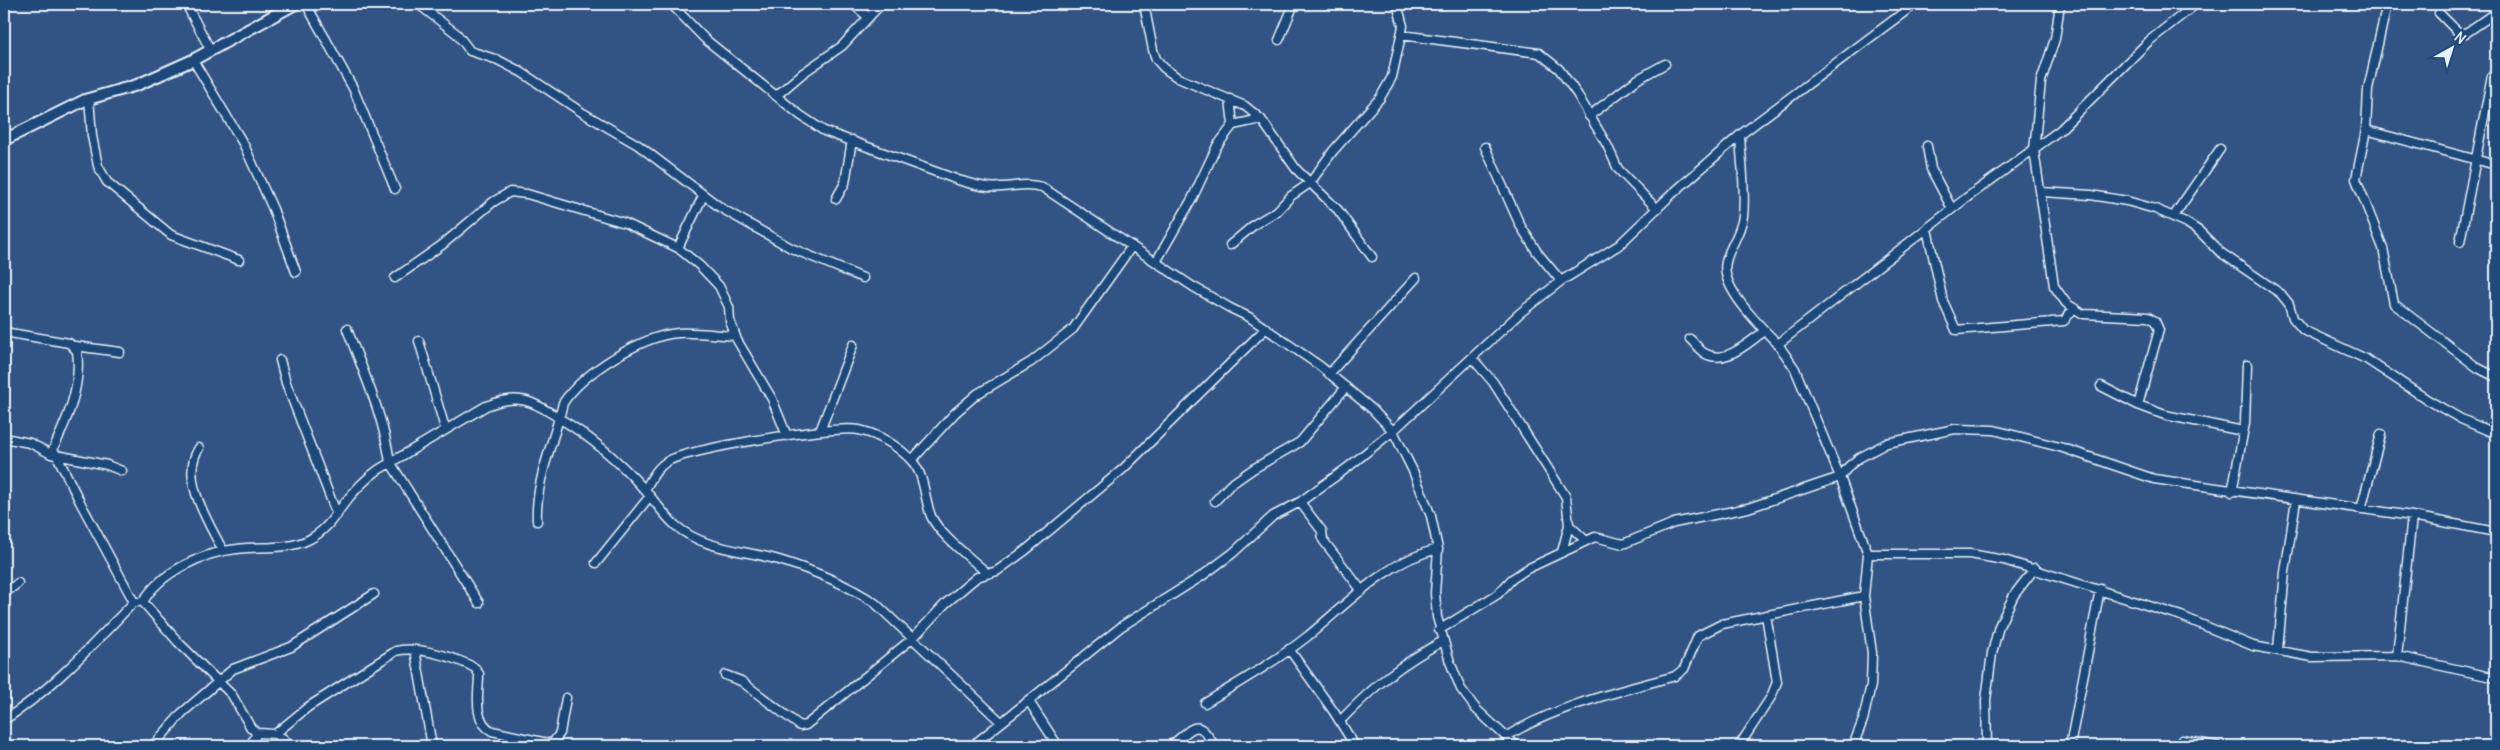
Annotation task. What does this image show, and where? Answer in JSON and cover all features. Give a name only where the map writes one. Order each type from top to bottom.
[{"type":"street","points":[[186,4],[211,51]]},
{"type":"street","points":[[4,140],[89,98],[137,85],[193,60],[295,4]]},
{"type":"street","points":[[306,4],[353,88],[395,189]]},
{"type":"street","points":[[418,4],[458,34],[470,51],[498,60],[521,72],[583,113],[638,145],[703,196],[765,235],[824,264],[863,278]]},
{"type":"street","points":[[671,4],[705,38],[776,96],[824,131],[958,180],[980,186],[1001,187],[1024,183],[1042,187],[1192,286],[1249,316],[1329,374],[1372,409],[1392,430],[1413,471],[1431,516],[1438,549],[1435,594],[1439,630],[1461,689],[1476,709],[1508,736],[1516,746]]},
{"type":"street","points":[[853,4],[868,17]]},
{"type":"street","points":[[776,96],[803,73],[842,46],[881,4]]},
{"type":"street","points":[[1144,4],[1153,50],[1156,59],[1164,68],[1178,78],[1245,106],[1261,119],[1296,169],[1338,210],[1372,257]]},
{"type":"street","points":[[1279,40],[1294,4]]},
{"type":"street","points":[[1230,246],[1255,224],[1277,211],[1290,196],[1310,183],[1333,151],[1380,98],[1392,78],[1403,26],[1397,4]]},
{"type":"street","points":[[972,746],[1122,626],[1202,576],[1233,553],[1273,516],[1300,502],[1347,468],[1392,430],[1520,313],[1561,280],[1618,245],[1740,135],[1915,4]]},
{"type":"street","points":[[2060,4],[2055,39],[2041,81],[2034,150],[2054,286],[2066,303],[2083,314],[2148,317],[2154,321],[2159,330],[2138,405]]},
{"type":"street","points":[[1778,344],[2006,168],[2060,130],[2150,41],[2196,4]]},
{"type":"street","points":[[2387,4],[2368,89],[2366,130],[2356,179],[2383,248],[2394,304],[2478,368],[2496,377]]},
{"type":"street","points":[[2439,13],[2458,32],[2466,33],[2496,12]]},
{"type":"street","points":[[1401,35],[1539,53],[1559,68],[1607,145],[1618,169],[1657,209]]},
{"type":"street","points":[[193,60],[244,145],[272,209],[296,272]]},
{"type":"street","points":[[1589,116],[1638,79],[1665,64]]},
{"type":"street","points":[[2460,242],[2492,75]]},
{"type":"street","points":[[89,98],[92,136],[98,166],[107,182],[170,235],[240,260]]},
{"type":"street","points":[[1156,262],[1189,206],[1217,146],[1232,125],[1230,99]]},
{"type":"street","points":[[1232,125],[1261,119]]},
{"type":"street","points":[[2366,130],[2477,158],[2496,165]]},
{"type":"street","points":[[1740,135],[1743,214],[1739,237],[1730,251],[1725,265],[1727,280],[1739,300],[1778,344],[1795,369],[1840,477],[1868,554],[1864,596],[1872,653],[1871,685],[1863,720],[1853,746]]},
{"type":"street","points":[[836,199],[845,184],[852,140]]},
{"type":"street","points":[[1927,146],[1931,169],[1952,209]]},
{"type":"street","points":[[1485,148],[1520,225],[1537,252],[1561,280]]},
{"type":"street","points":[[2173,217],[2220,149]]},
{"type":"street","points":[[395,278],[442,245],[493,202],[510,192],[527,194],[600,214],[648,232],[678,248],[700,266],[719,286],[729,306],[730,321],[735,336],[772,399],[787,436]]},
{"type":"street","points":[[2041,192],[2091,195],[2126,201],[2173,217],[2198,232],[2220,252],[2281,294],[2289,304],[2293,318],[2303,330],[2366,359],[2428,400],[2461,419],[2496,434]]},
{"type":"street","points":[[678,248],[703,196]]},
{"type":"street","points":[[1927,228],[1943,301],[1956,330],[2064,321],[2074,308]]},
{"type":"street","points":[[912,460],[955,413],[977,394],[1031,362],[1073,329],[1132,246]]},
{"type":"street","points":[[1329,374],[1416,278]]},
{"type":"street","points":[[725,675],[741,682],[800,726],[806,725],[913,638],[945,604],[977,578],[997,571],[1026,550],[1123,469],[1266,328]]},
{"type":"street","points":[[347,329],[376,401],[386,436],[390,462],[479,603]]},
{"type":"street","points":[[1690,339],[1704,353],[1717,358],[1732,354],[1765,331]]},
{"type":"street","points":[[4,332],[60,341],[75,346],[120,352]]},
{"type":"street","points":[[537,521],[536,503],[562,403],[584,379],[639,345],[678,334],[735,336]]},
{"type":"street","points":[[418,341],[445,428]]},
{"type":"street","points":[[820,431],[853,345]]},
{"type":"street","points":[[75,346],[78,358],[75,396],[54,454],[134,602]]},
{"type":"street","points":[[1472,358],[1493,382],[1566,497],[1569,525],[1562,552]]},
{"type":"street","points":[[280,360],[286,383],[337,515]]},
{"type":"street","points":[[2232,492],[2243,431],[2247,365]]},
{"type":"street","points":[[2101,386],[2138,405],[2165,415],[2243,431]]},
{"type":"street","points":[[1214,501],[1237,480],[1300,442],[1346,387]]},
{"type":"street","points":[[143,602],[161,579],[186,565],[223,551],[293,546],[320,532],[337,515],[362,483],[390,462],[445,428],[486,406],[505,398],[522,398],[585,434],[614,458],[676,526],[695,537],[737,551],[778,560],[852,589],[875,604],[1001,722]]},
{"type":"street","points":[[596,563],[647,493],[658,469],[669,460],[695,452],[840,428],[859,430],[879,436],[912,460],[920,474],[932,518],[940,530],[987,573]]},
{"type":"street","points":[[1439,630],[1498,594],[1512,579],[1527,569],[1585,540],[1595,537],[1623,544],[1674,523],[1748,508],[1840,477],[1859,458],[1887,443],[1956,430],[1994,430],[2063,448],[2154,479],[2232,492],[2412,516],[2496,532]]},
{"type":"street","points":[[2361,509],[2382,434]]},
{"type":"street","points":[[4,438],[30,443],[54,454],[107,465],[122,471]]},
{"type":"street","points":[[199,448],[193,463],[194,484],[223,551]]},
{"type":"street","points":[[2278,649],[2285,572],[2296,500]]},
{"type":"street","points":[[1300,502],[1322,531],[1323,540],[1362,591]]},
{"type":"street","points":[[2397,656],[2412,516]]},
{"type":"street","points":[[1569,525],[1585,540]]},
{"type":"street","points":[[1205,703],[1290,649],[1398,564],[1417,554],[1438,549]]},
{"type":"street","points":[[1868,554],[1970,554],[2035,568],[2100,588],[2181,616],[2253,646],[2278,649],[2312,657],[2397,656],[2496,678]]},
{"type":"street","points":[[1987,746],[1986,700],[1992,653],[1999,626],[2014,595],[2035,568]]},
{"type":"street","points":[[4,594],[18,582]]},
{"type":"street","points":[[2070,746],[2100,588]]},
{"type":"street","points":[[153,746],[182,713],[219,680],[242,664],[270,656],[291,647],[374,594]]},
{"type":"street","points":[[1508,736],[1529,722],[1585,702],[1675,676],[1684,669],[1698,636],[1706,630],[1722,624],[1864,596]]},
{"type":"street","points":[[4,720],[18,711],[78,658],[134,602],[143,602],[179,642],[219,680],[257,733]]},
{"type":"street","points":[[1739,746],[1771,697],[1777,682],[1766,615]]},
{"type":"street","points":[[1340,721],[1383,679],[1406,662],[1442,641]]},
{"type":"street","points":[[276,734],[308,707],[396,651],[404,649],[467,663],[475,668],[480,674],[479,720],[492,731],[552,744],[560,733],[566,698]]},
{"type":"street","points":[[1290,649],[1355,746]]},
{"type":"street","points":[[415,650],[432,746]]},
{"type":"street","points":[[1028,700],[1058,746]]},
{"type":"street","points":[[1170,746],[1190,729],[1197,727],[1206,731],[1214,746]]},
{"type":"street","points":[[257,733],[276,734],[284,738],[290,746]]},
{"type":"street","points":[[250,746],[257,733]]},
{"type":"street","points":[[2182,746],[2182,740],[2217,746]]}]
